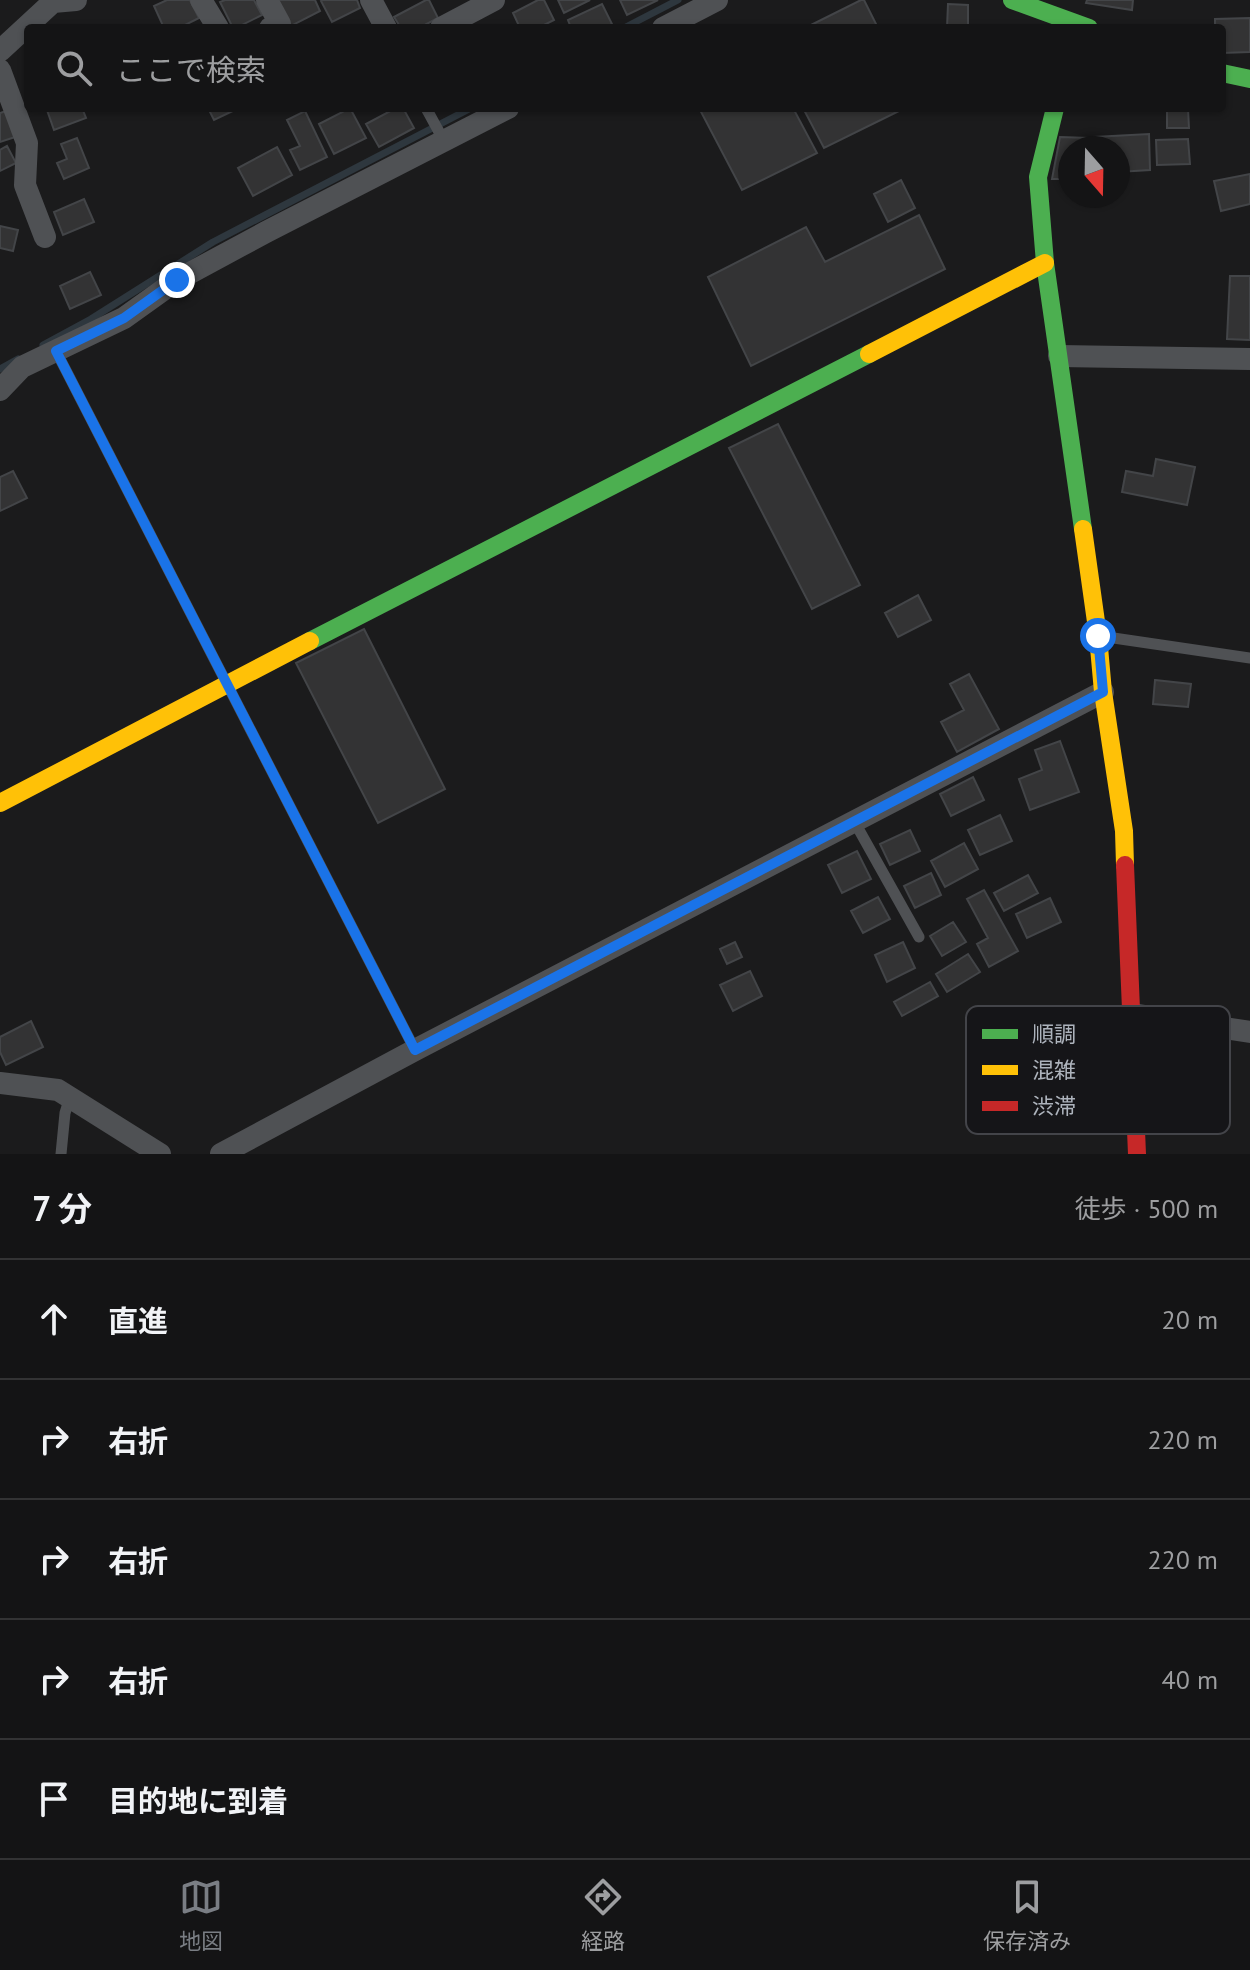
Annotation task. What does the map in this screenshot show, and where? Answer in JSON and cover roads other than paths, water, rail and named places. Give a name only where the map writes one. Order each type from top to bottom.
[{"type":"street","points":[[29,24],[53,2],[76,0]]},
{"type":"street","points":[[201,0],[216,24]]},
{"type":"street","points":[[267,0],[280,24]]},
{"type":"street","points":[[371,0],[384,24]]},
{"type":"street","points":[[449,24],[494,0]]},
{"type":"street","points":[[671,24],[717,0]]},
{"type":"street","points":[[1012,0],[1077,19]]},
{"type":"street","points":[[0,51],[24,29]]},
{"type":"street","points":[[0,70],[27,143],[25,185],[45,237]]},
{"type":"street","points":[[1226,74],[1250,79]]},
{"type":"street","points":[[0,390],[22,367],[124,318],[202,266],[500,112]]},
{"type":"street","points":[[1054,112],[1038,177],[1045,263],[1124,831],[1132,1006]]},
{"type":"street","points":[[0,803],[1045,263]]},
{"type":"street","points":[[1059,356],[1250,359]]},
{"type":"street","points":[[221,1154],[1103,692]]},
{"type":"street","points":[[1230,1029],[1250,1032]]},
{"type":"street","points":[[0,1083],[58,1090],[160,1154]]},
{"type":"street","points":[[1136,1134],[1137,1154]]},
{"type":"lane","points":[[428,112],[444,141]]},
{"type":"lane","points":[[56,351],[415,1050]]},
{"type":"lane","points":[[1098,636],[1250,658]]},
{"type":"lane","points":[[854,821],[919,937]]},
{"type":"lane","points":[[61,1154],[65,1113],[70,1097]]},
{"type":"waterway","points":[[632,24],[678,0]]},
{"type":"waterway","points":[[43,345],[91,319],[213,242],[463,112]]},
{"type":"waterway","points":[[0,369],[18,359]]}]
